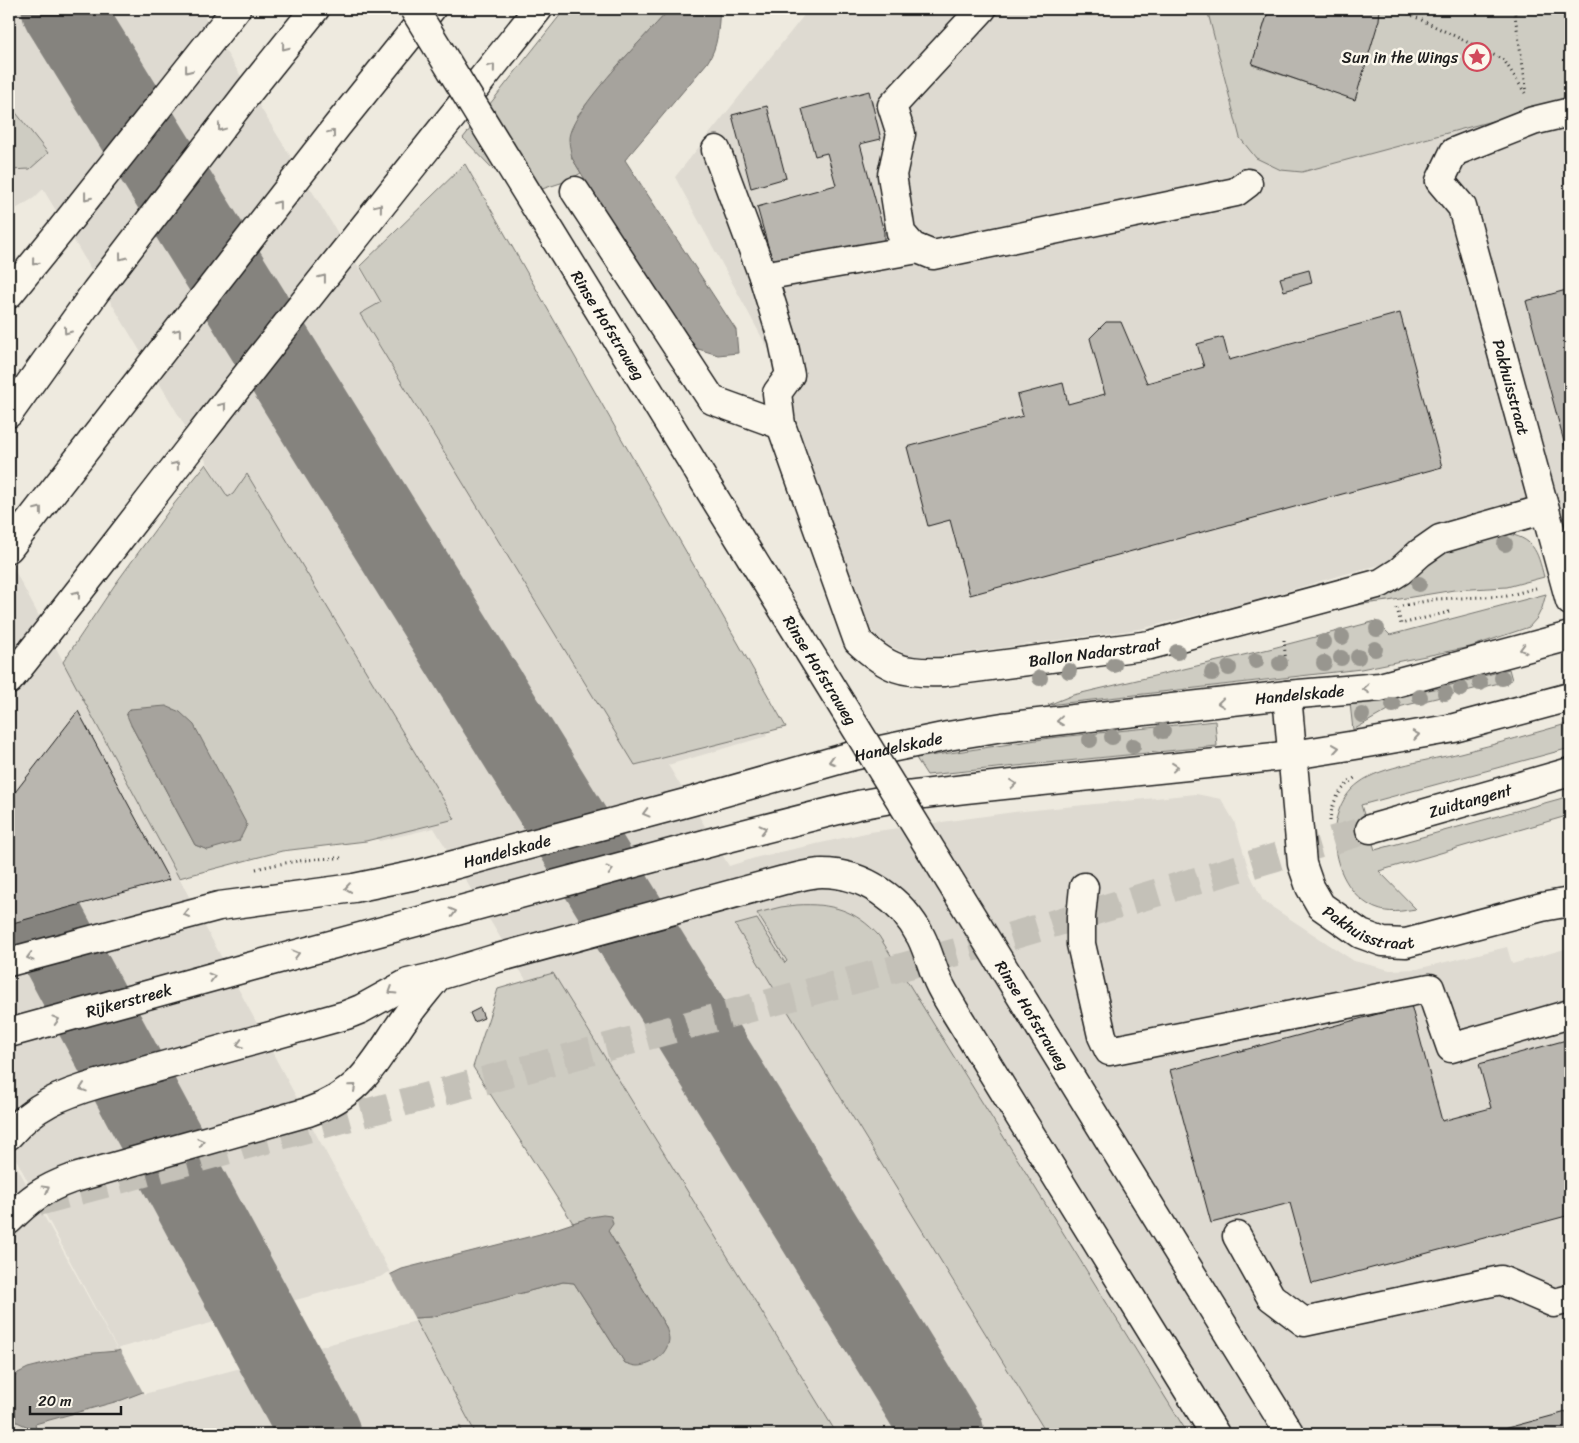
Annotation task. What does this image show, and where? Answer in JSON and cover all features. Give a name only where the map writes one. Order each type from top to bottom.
[{"type":"main road","points":[[9,294],[236,9]]},
{"type":"main road","points":[[9,412],[96,291],[250,90],[315,9]]},
{"type":"main road","name":"Rinse Hofstraweg","points":[[414,9],[1290,1434]]},
{"type":"main road","points":[[9,548],[337,126],[431,9]]},
{"type":"main road","points":[[9,680],[349,246],[538,9]]},
{"type":"main road","points":[[982,9],[892,106],[901,134],[892,175],[900,233],[913,247],[933,255],[1236,192],[1248,183]]},
{"type":"main road","name":"Pakhuisstraat","points":[[1570,112],[1533,121],[1454,152],[1440,181],[1462,207],[1570,601]]},
{"type":"main road","points":[[716,150],[763,276],[918,249]]},
{"type":"main road","points":[[575,191],[712,400],[781,425]]},
{"type":"main road","name":"Ballon Nadarstraat","points":[[763,276],[783,341],[790,375],[777,393],[781,425],[858,641],[874,656],[894,668],[919,673],[944,672],[1150,645],[1381,583],[1400,571],[1420,553],[1440,539],[1545,509]]},
{"type":"main road","name":"Handelskade","points":[[9,962],[187,914],[235,904],[354,888],[416,876],[852,756],[948,736],[1003,728],[1287,695],[1380,687],[1570,636]]},
{"type":"main road","name":"Pakhuisstraat","points":[[1287,695],[1302,864],[1310,887],[1320,906],[1361,934],[1383,942],[1406,943],[1542,907],[1570,902]]},
{"type":"main road","points":[[1292,755],[1368,744],[1454,728],[1570,696]]},
{"type":"main road","name":"Rijkerstreek","points":[[9,1033],[858,805],[907,796],[964,789],[1292,755]]},
{"type":"main road","name":"Zuidtangent","points":[[1370,829],[1570,772]]},
{"type":"main road","points":[[9,1135],[30,1113],[66,1094],[346,1014],[361,1009],[408,983],[809,875],[821,873],[851,877],[882,892],[894,901],[913,924],[926,949],[936,978],[954,1010],[1215,1434]]},
{"type":"main road","points":[[1084,887],[1081,944],[1102,1036],[1109,1051],[1430,988],[1451,1048],[1570,1014]]},
{"type":"main road","points":[[9,1220],[36,1195],[71,1179],[308,1112],[335,1100],[348,1092],[362,1079],[405,1018],[438,976]]},
{"type":"main road","points":[[1237,1236],[1271,1297],[1304,1322],[1501,1280],[1554,1303],[1570,1299]]},
{"type":"path","points":[[1398,9],[1504,60],[1528,96],[1514,9]]},
{"type":"path","points":[[1397,607],[1401,624],[1449,612]]},
{"type":"shaded area","points":[[9,9],[212,9],[205,18],[373,290],[451,225],[767,736],[668,765],[729,866],[758,857],[870,832],[1014,812],[1196,794],[1221,799],[1234,821],[1250,874],[1263,901],[1354,961],[1390,970],[1417,969],[1507,947],[1512,964],[1565,949],[1570,964],[1570,1434],[712,1434],[658,1359],[473,1067],[498,989],[526,980],[434,828],[379,841],[188,529],[218,481],[43,189],[34,198],[14,210],[9,217]]},
{"type":"shaded area","points":[[565,9],[670,9],[618,65],[577,116],[572,158],[581,173],[567,181],[542,189],[518,185],[494,170],[463,138]]},
{"type":"shaded area","points":[[670,9],[720,9],[714,50],[707,63],[625,160],[736,330],[738,353],[718,355],[685,345],[572,158],[569,139],[572,127],[582,111],[612,72]]},
{"type":"shaded area","points":[[809,9],[1570,9],[1570,515],[1338,576],[1254,601],[1140,629],[950,655],[912,657],[878,640],[865,620],[779,369],[675,177]]},
{"type":"shaded area","points":[[1207,9],[1269,9],[1252,65],[1349,97],[1364,56],[1377,9],[1570,9],[1570,100],[1302,172],[1281,170],[1256,158],[1240,138]]},
{"type":"shaded area","points":[[9,104],[48,153],[30,169],[9,170]]},
{"type":"shaded area","points":[[465,164],[786,727],[635,765],[360,314],[381,302],[360,266]]},
{"type":"shaded area","points":[[206,464],[228,497],[233,494],[247,474],[455,819],[366,841],[282,851],[179,878],[63,662],[114,586],[170,509]],"holes":[[[131,725],[208,850],[195,845]]]},
{"type":"shaded area","points":[[1504,533],[1522,538],[1533,547],[1539,559],[1544,577],[1507,587],[1454,590],[1346,606],[1438,555]]},
{"type":"shaded area","points":[[9,560],[454,1392],[619,1434],[9,1434],[9,1152],[141,1394],[9,1146]]},
{"type":"shaded area","points":[[1546,594],[1537,618],[1529,627],[1470,647],[1361,669],[1048,705],[1073,695],[1269,649],[1376,621],[1390,635]]},
{"type":"shaded area","points":[[1509,669],[1512,680],[1390,709],[1353,730],[1350,703],[1440,688]]},
{"type":"shaded area","points":[[166,706],[180,712],[194,725],[247,825],[239,841],[208,850],[195,845],[126,713],[130,709]]},
{"type":"shaded area","points":[[1215,721],[1217,746],[927,775],[916,758],[1050,738]]},
{"type":"shaded area","points":[[1570,723],[1570,748],[1361,805],[1375,850],[1570,796],[1570,815],[1379,871],[1416,909],[1401,911],[1380,910],[1360,898],[1348,884],[1340,867],[1335,849],[1335,830],[1338,812],[1346,796],[1359,783],[1380,772],[1407,764],[1474,750]]},
{"type":"shaded area","points":[[797,905],[821,905],[842,910],[861,920],[879,936],[1188,1434],[1047,1434],[735,925],[757,919],[785,963],[787,961],[757,913]]},
{"type":"shaded area","points":[[553,973],[837,1434],[476,1434],[414,1318],[431,1317],[563,1282],[574,1283],[625,1363],[666,1327],[608,1229],[598,1216],[573,1223],[473,1067],[498,989]]},
{"type":"shaded area","points":[[611,1216],[613,1224],[608,1231],[666,1327],[669,1339],[666,1350],[648,1364],[637,1366],[625,1363],[574,1283],[563,1282],[444,1314],[414,1318],[148,1390],[122,1400],[35,1424],[36,1429],[27,1431],[26,1426],[17,1422],[12,1414],[9,1415],[11,1382],[18,1373],[28,1368],[83,1354],[117,1351],[381,1279],[402,1269],[540,1234],[591,1217]]},
{"type":"shaded area","points":[[460,1426],[463,1434],[434,1434]]},
{"type":"pier","points":[[389,1272],[416,1321],[144,1394],[119,1348],[380,1277]]},
{"type":"building","points":[[1269,9],[1380,9],[1379,20],[1355,100],[1252,64]]},
{"type":"building","points":[[869,91],[881,139],[860,144],[884,232],[884,241],[856,249],[854,245],[774,267],[757,207],[836,185],[827,153],[815,156],[802,109]]},
{"type":"building","points":[[767,106],[786,178],[751,188],[732,115]]},
{"type":"building","points":[[1570,263],[1570,285],[1565,264]]},
{"type":"building","points":[[1309,270],[1312,283],[1284,291],[1280,278]]},
{"type":"building","points":[[1570,289],[1570,464],[1526,301]]},
{"type":"building","points":[[1400,313],[1442,467],[970,595],[950,520],[928,526],[907,447],[1023,416],[1017,395],[1063,383],[1068,404],[1105,394],[1090,338],[1106,322],[1121,322],[1147,383],[1204,367],[1197,344],[1223,337],[1229,360]]},
{"type":"building","points":[[78,711],[169,880],[9,924],[9,800]]},
{"type":"building","points":[[1411,1005],[1442,1121],[1491,1108],[1479,1064],[1570,1039],[1570,1215],[1312,1284],[1290,1203],[1211,1223],[1170,1070]]},
{"type":"building","points":[[480,1008],[484,1018],[474,1022],[470,1013]]},
{"type":"building","points":[[1570,1411],[1570,1434],[1485,1434]]},
{"type":"taxiway","points":[[62,9],[944,1434]]},
{"type":"taxiway","points":[[9,856],[320,1434]]},
{"type":"tunnel","points":[[38,1202],[975,947],[1370,829]]},
{"type":"place","name":"Sun in the Wings","points":[[1477,57]]}]
